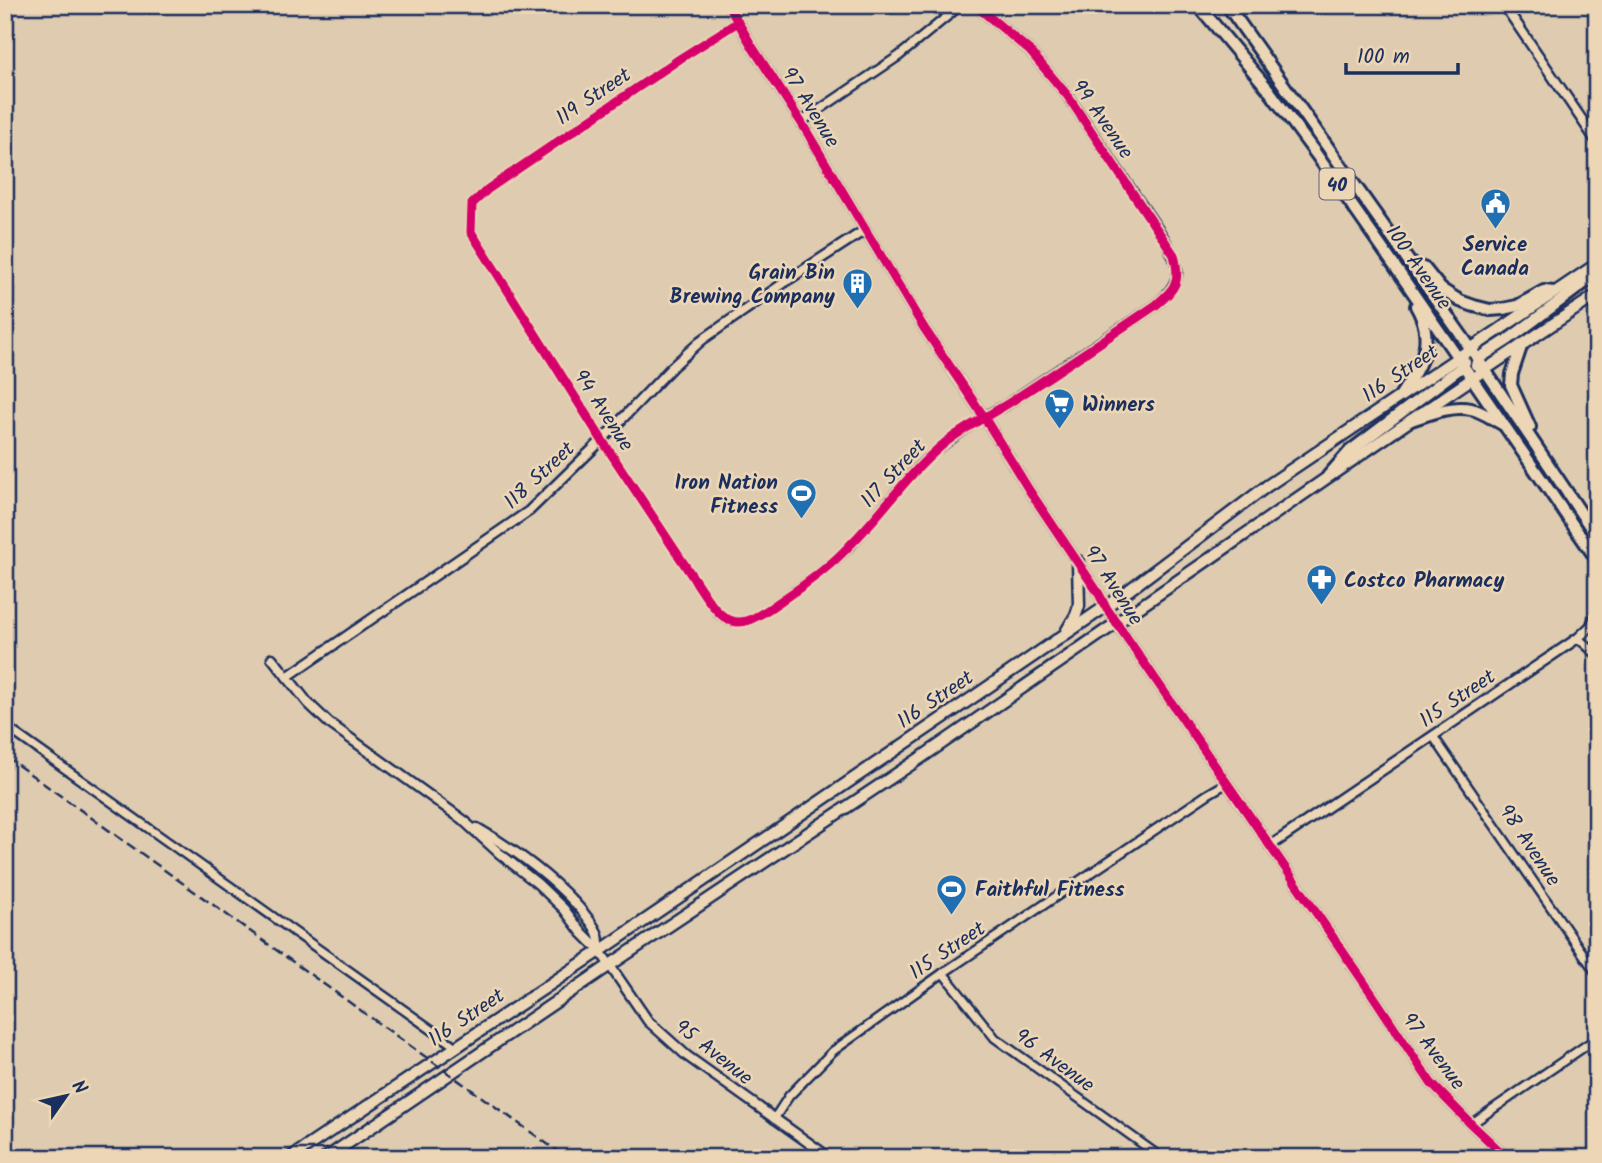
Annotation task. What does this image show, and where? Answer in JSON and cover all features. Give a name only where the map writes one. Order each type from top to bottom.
[{"type":"main road","name":"100 Avenue","points":[[1198,5],[1284,111],[1405,281],[1596,561]]},
{"type":"main road","name":"100 Avenue","points":[[1227,5],[1478,359],[1597,537]]},
{"type":"main road","points":[[1410,263],[1425,269],[1441,289],[1460,301],[1490,310],[1517,306],[1544,291],[1554,292]]},
{"type":"main road","name":"116 Street","points":[[1471,349],[1597,264]]},
{"type":"main road","points":[[1472,379],[1478,359],[1591,278],[1597,270]]},
{"type":"main road","points":[[1400,396],[1420,364],[1425,335],[1421,315],[1405,281]]},
{"type":"main road","name":"116 Street","points":[[326,1158],[922,757],[1411,419],[1597,295]]},
{"type":"main road","points":[[1522,344],[1511,385],[1542,455]]},
{"type":"main road","points":[[1328,476],[1350,451],[1460,362],[1471,349]]},
{"type":"main road","name":"116 Street","points":[[290,1158],[600,951],[1121,596],[1267,486],[1400,396],[1460,362]]},
{"type":"main road","points":[[1411,419],[1447,410],[1471,409],[1504,426]]},
{"type":"main road","points":[[1065,634],[1079,606],[1078,561]]},
{"type":"street","name":"97 Avenue","points":[[728,5],[924,328],[1105,606],[1431,1083],[1507,1158]]},
{"type":"street","points":[[801,122],[899,56],[961,5]]},
{"type":"street","name":"99 Avenue","points":[[975,5],[1030,51],[1067,95],[1163,237],[1174,255],[1178,271]]},
{"type":"street","points":[[1504,5],[1597,142]]},
{"type":"street","name":"119 Street","points":[[472,204],[488,189],[738,22]]},
{"type":"street","name":"94 Avenue","points":[[472,204],[471,232],[602,440],[706,597],[718,614],[732,622]]},
{"type":"street","name":"118 Street","points":[[287,677],[529,511],[702,340],[790,278],[865,230]]},
{"type":"street","name":"117 Street","points":[[732,622],[748,621],[764,612],[834,562],[922,463],[947,441],[1156,305],[1175,287],[1178,271]]},
{"type":"street","name":"115 Street","points":[[1270,846],[1578,638],[1595,621]]},
{"type":"street","points":[[1578,638],[1597,654]]},
{"type":"street","name":"95 Avenue","points":[[272,658],[308,703],[329,723],[464,821],[554,898],[600,951],[648,1021],[687,1056],[830,1158]]},
{"type":"street","points":[[5,726],[456,1047]]},
{"type":"street","name":"98 Avenue","points":[[1433,736],[1597,974]]},
{"type":"street","name":"115 Street","points":[[774,1119],[789,1096],[833,1051],[943,973],[1227,783]]},
{"type":"street","name":"95 Avenue","points":[[464,821],[505,844],[556,883],[591,922],[598,935],[600,951]]},
{"type":"street","name":"96 Avenue","points":[[943,973],[995,1038],[1162,1158]]},
{"type":"street","points":[[1471,1124],[1597,1038]]},
{"type":"railway","points":[[5,756],[567,1158]]},
{"type":"cycle path","points":[[728,5],[924,328],[1105,606],[1431,1083],[1507,1158]]},
{"type":"cycle path","points":[[738,22],[488,189],[472,204],[471,232],[602,440],[706,597],[724,617],[742,622],[754,618],[803,586],[844,552],[920,466],[946,442],[1156,305],[1175,284],[1177,272],[1174,255],[1067,95],[1030,51],[975,5]]},
{"type":"place","name":"Service Canada","points":[[1495,231]]},
{"type":"place","name":"Grain Bin Brewing Company","points":[[858,311]]},
{"type":"place","name":"Winners","points":[[1059,431]]},
{"type":"place","name":"Iron Nation Fitness","points":[[801,521]]},
{"type":"place","name":"Costco Pharmacy","points":[[1321,607]]},
{"type":"place","name":"Faithful Fitness","points":[[952,916]]}]
